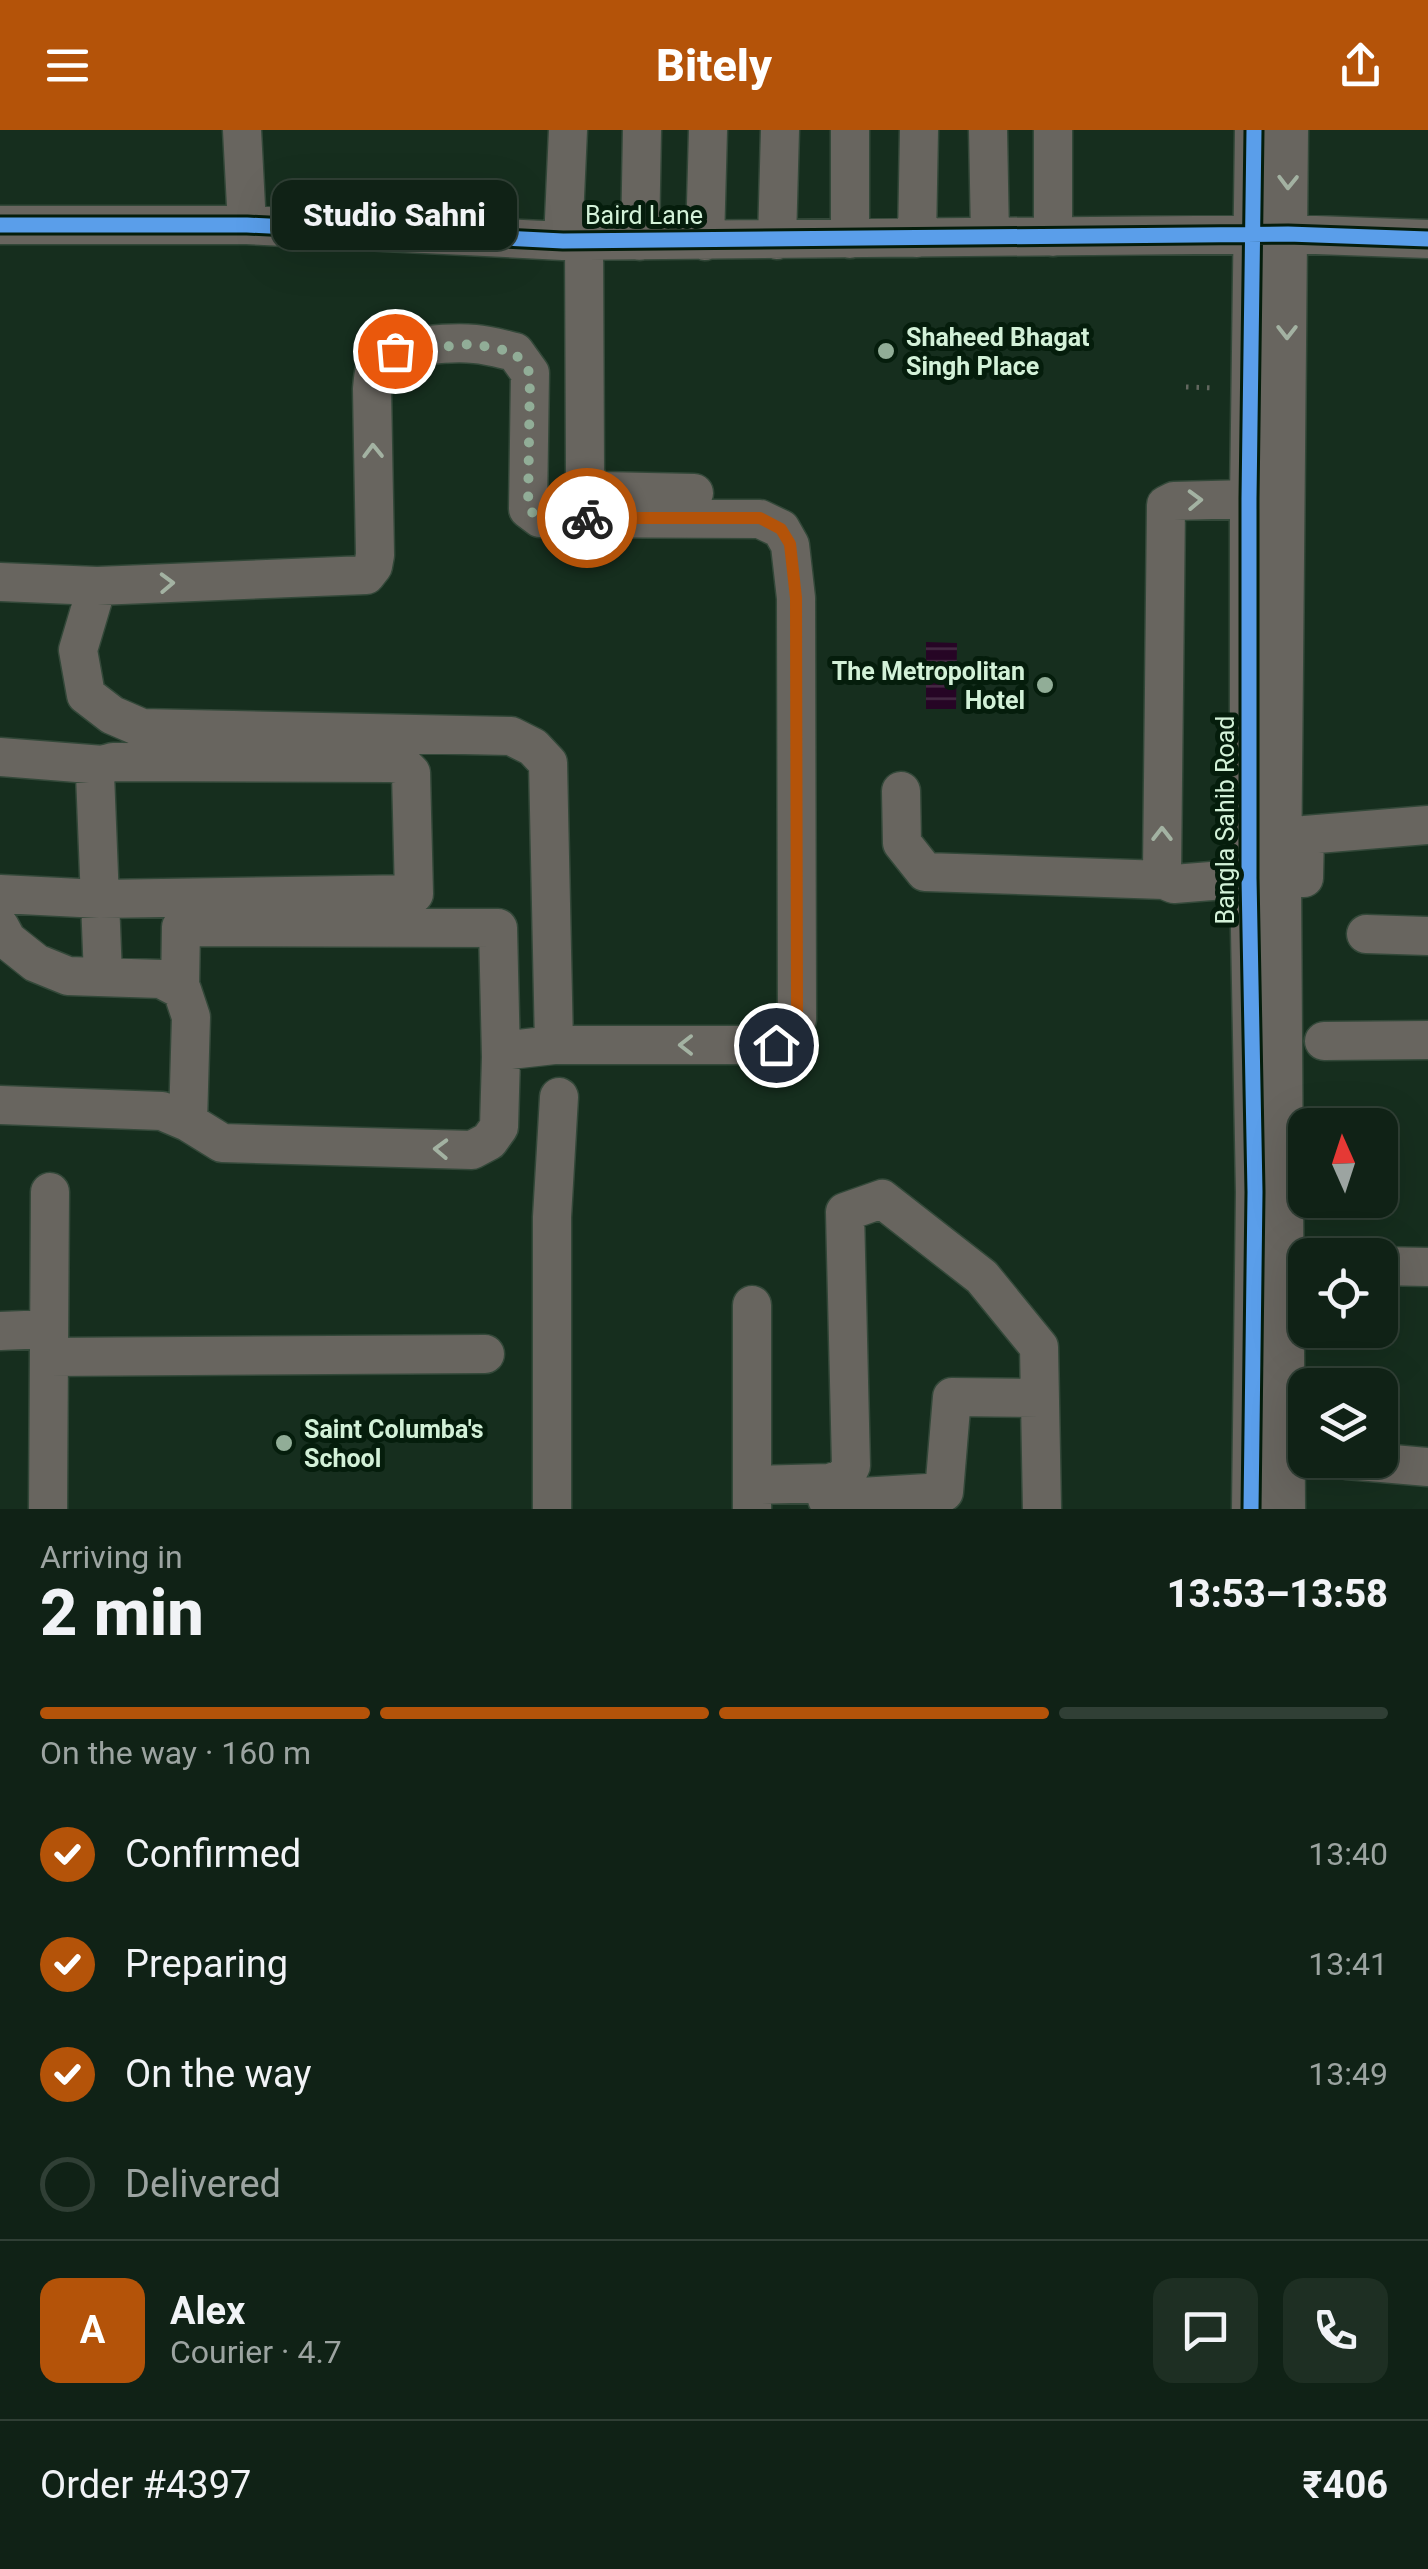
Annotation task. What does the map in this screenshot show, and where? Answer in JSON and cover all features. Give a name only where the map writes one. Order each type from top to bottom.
[{"type":"street","points":[[242,130],[247,225]]},
{"type":"street","points":[[568,130],[585,472],[589,484],[602,491],[757,494]]},
{"type":"street","points":[[640,241],[642,130]]},
{"type":"street","points":[[705,241],[708,130]]},
{"type":"street","points":[[777,240],[780,130]]},
{"type":"street","points":[[850,130],[850,239]]},
{"type":"street","points":[[917,238],[919,130]]},
{"type":"street","points":[[988,130],[990,236]]},
{"type":"street","points":[[1053,238],[1054,130]]},
{"type":"street","name":"Bangla Sahib Road","points":[[1254,130],[1270,235],[1294,1368]]},
{"type":"street","name":"Bangla Sahib Road","points":[[1251,1509],[1254,1192],[1249,499],[1270,235],[1289,130]]},
{"type":"street","name":"Baird Lane","points":[[0,225],[247,225],[640,241],[1270,235],[1428,239]]},
{"type":"street","points":[[0,582],[97,586],[366,575],[375,556],[374,374],[379,360],[395,351],[418,347],[473,344],[514,352],[524,362],[530,373],[528,509],[533,515],[760,518],[781,529],[790,544],[796,598],[794,1031],[776,1045],[554,1044],[510,1050],[502,1057]]},
{"type":"street","points":[[1164,880],[1166,505],[1174,501],[1249,499]]},
{"type":"street","points":[[97,586],[78,650],[86,695],[112,715],[142,728],[511,736],[534,747],[548,763],[554,1044]]},
{"type":"street","points":[[1302,1238],[1306,613]]},
{"type":"street","points":[[0,756],[103,766]]},
{"type":"street","points":[[0,894],[100,899],[414,894],[411,772],[404,764],[113,762],[103,766],[96,774],[100,899],[104,976]]},
{"type":"street","points":[[901,791],[902,844],[925,872],[1164,880],[1174,884],[1250,878]]},
{"type":"street","points":[[1305,835],[1428,825]]},
{"type":"street","points":[[0,927],[7,940],[36,963],[68,976],[161,979],[180,989]]},
{"type":"street","points":[[0,1105],[162,1111],[222,1143],[472,1150],[489,1141],[500,1127],[498,928],[181,927],[180,989],[191,1017],[188,1122]]},
{"type":"street","points":[[1366,934],[1428,936]]},
{"type":"street","points":[[1324,1041],[1428,1040]]},
{"type":"street","points":[[552,1509],[552,1217],[559,1097]]},
{"type":"street","points":[[48,1509],[50,1192]]},
{"type":"street","points":[[752,1306],[752,1497],[844,1478],[851,1466],[845,1212],[882,1199],[982,1277],[1039,1347],[1042,1509]]},
{"type":"street","points":[[1398,1266],[1428,1267]]},
{"type":"street","points":[[0,1331],[49,1343],[485,1354]]},
{"type":"street","points":[[828,1499],[944,1492],[952,1396],[1040,1398]]},
{"type":"street","points":[[1398,1464],[1428,1467]]},
{"type":"street","name":"Bangla Sahib Road","points":[[1286,1509],[1292,1478]]},
{"type":"shaded area","points":[[926,642],[957,643],[956,709],[926,709]]},
{"type":"cycle path","points":[[1251,1509],[1255,1192],[1249,878],[1249,499],[1254,130]]},
{"type":"cycle path","points":[[0,225],[247,225],[563,241],[1288,234],[1428,239]]},
{"type":"way so far","points":[[395,351],[473,344],[514,352],[530,373],[528,509],[540,518],[587,518]]},
{"type":"place","name":"Studio Sahni","points":[[395,351]]},
{"type":"place","name":"Shaheed Bhagat Singh Place","points":[[886,351]]},
{"type":"place","name":"The Metropolitan Hotel","points":[[1045,685]]},
{"type":"place","name":"Saint Columba's School","points":[[284,1443]]},
{"type":"route","points":[[587,518],[760,518],[781,529],[790,544],[796,598],[797,1019],[794,1031],[776,1045]]}]
